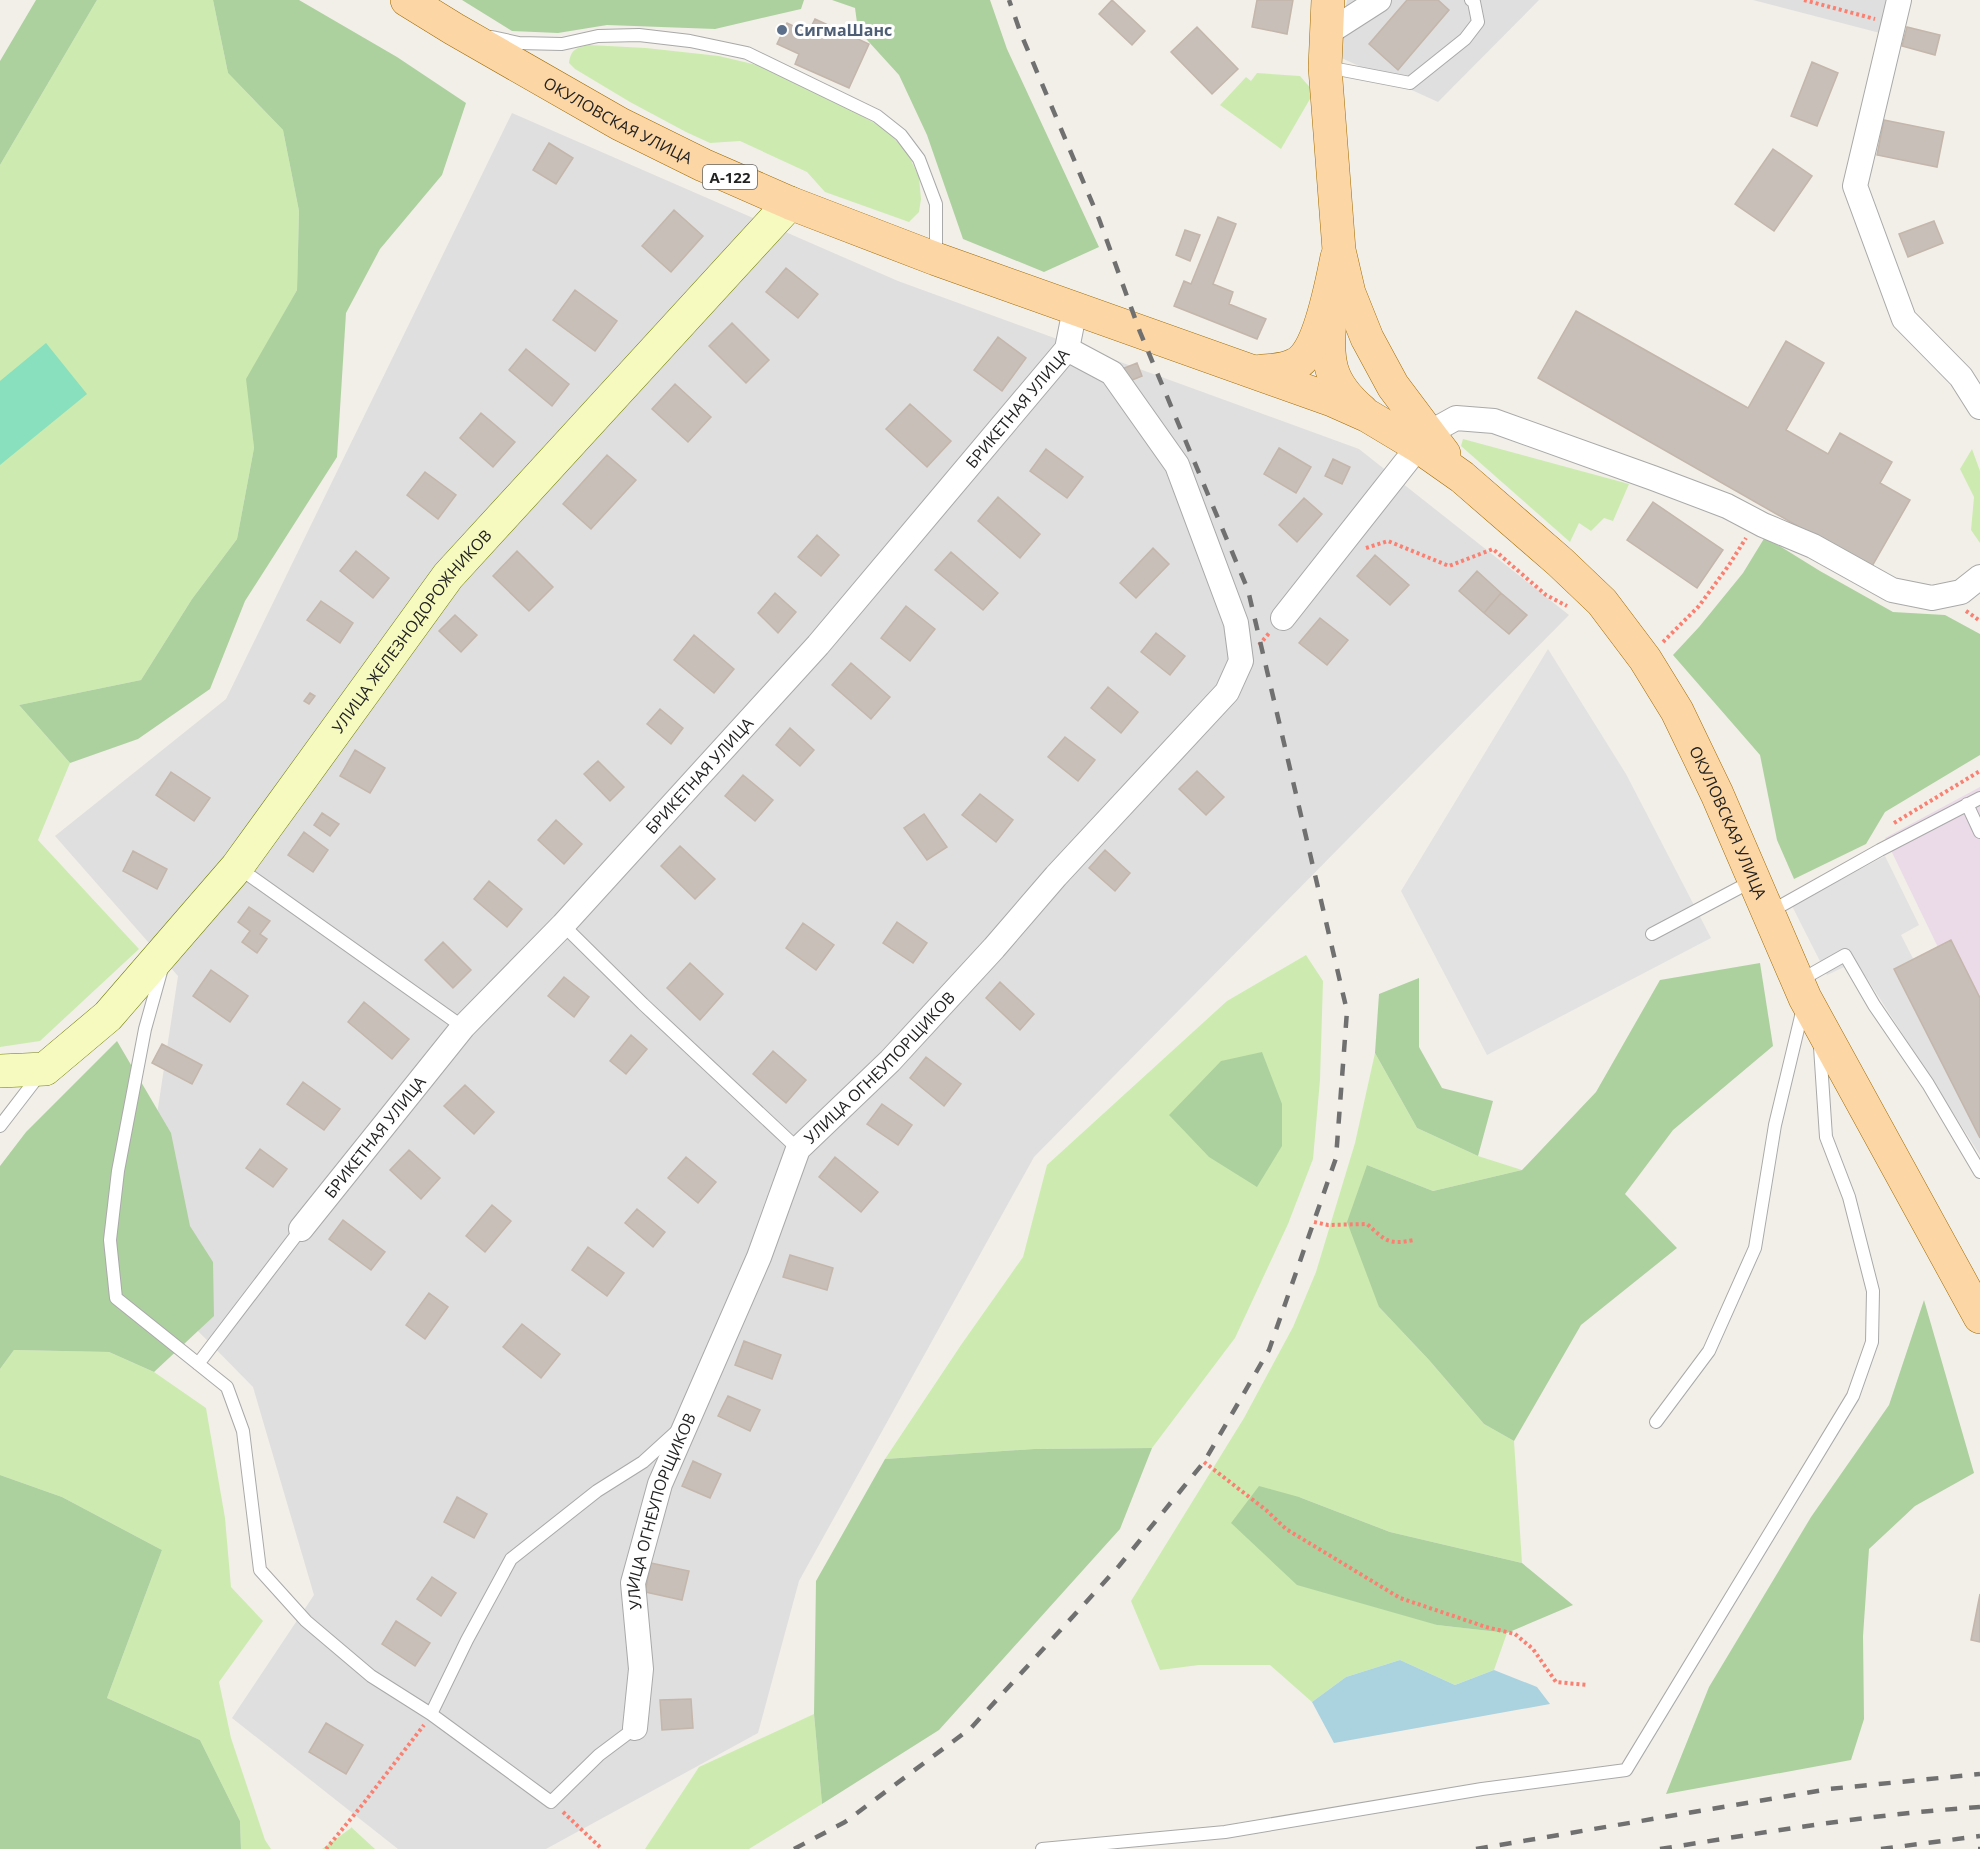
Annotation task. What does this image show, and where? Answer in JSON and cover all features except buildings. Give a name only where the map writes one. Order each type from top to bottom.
[{"type":"main road","name":"ОКУЛОВСКАЯ УЛИЦА","points":[[407,0],[620,124],[703,165],[790,203],[1075,309]]},
{"type":"main road","points":[[1328,0],[1325,67],[1338,250],[1357,314],[1423,440]]},
{"type":"main road","points":[[1338,250],[1332,286],[1329,364],[1349,400],[1368,416]]},
{"type":"main road","points":[[1251,372],[1284,369],[1298,363],[1315,340],[1332,286]]},
{"type":"main road","name":"А-122","points":[[1075,309],[1251,372]]},
{"type":"main road","points":[[1292,386],[1313,386],[1334,375],[1343,365],[1351,348],[1357,314]]},
{"type":"main road","points":[[1251,372],[1332,400],[1368,416]]},
{"type":"main road","name":"ОКУЛОВСКАЯ УЛИЦА","points":[[1368,416],[1423,440],[1602,602],[1645,659],[1677,711],[1717,794],[1767,914],[1807,1001],[1980,1317]]},
{"type":"street","points":[[1326,34],[1379,0]]},
{"type":"street","points":[[1899,0],[1855,186],[1904,319],[1961,376],[1980,407]]},
{"type":"street","name":"УЛИЦА ЖЕЛЕЗНОДОРОЖНИКОВ","points":[[45,1069],[108,1016],[237,867],[447,576],[790,203]]},
{"type":"street","name":"БРИКЕТНАЯ УЛИЦА","points":[[301,1229],[463,1027],[563,925],[818,645],[1067,349],[1075,309]]},
{"type":"street","name":"УЛИЦА ОГНЕУПОРЩИКОВ","points":[[635,1728],[641,1669],[633,1583],[660,1484],[759,1257],[798,1149],[890,1061],[994,948],[1056,876],[1227,692],[1241,661],[1236,623],[1177,465],[1112,373],[1067,349]]},
{"type":"street","points":[[1283,618],[1423,440],[1456,418],[1494,421],[1726,506],[1763,525],[1813,546],[1892,590],[1932,598],[1961,592],[1980,577]]},
{"type":"street","points":[[0,1071],[45,1069]]},
{"type":"lane","points":[[1325,67],[1410,83],[1465,39],[1478,22],[1474,2],[1471,0]]},
{"type":"lane","points":[[454,29],[519,43],[562,44],[598,36],[639,35],[690,41],[747,53],[877,116],[901,135],[919,159],[936,204],[936,259]]},
{"type":"lane","points":[[1767,914],[1980,798]]},
{"type":"lane","points":[[1967,804],[1980,832]]},
{"type":"lane","points":[[237,867],[463,1027]]},
{"type":"lane","points":[[1652,934],[1754,880]]},
{"type":"lane","points":[[563,925],[643,1004],[798,1149]]},
{"type":"lane","points":[[168,947],[145,1029],[118,1171],[110,1240],[116,1298],[226,1387],[243,1431],[260,1570],[306,1621],[371,1676],[430,1714],[551,1802],[599,1755],[635,1728]]},
{"type":"lane","points":[[1656,1422],[1709,1352],[1755,1248],[1775,1125],[1807,1001],[1845,955],[1874,1005],[1928,1084],[1980,1172]]},
{"type":"lane","points":[[1042,1849],[1225,1832],[1482,1789],[1626,1770],[1853,1396],[1872,1342],[1873,1291],[1849,1197],[1826,1137],[1807,1001]]},
{"type":"lane","points":[[0,1126],[45,1069]]},
{"type":"lane","points":[[198,1364],[301,1229]]},
{"type":"lane","points":[[430,1714],[511,1559],[597,1491],[643,1462],[688,1422]]},
{"type":"path","points":[[1804,0],[1893,24]]},
{"type":"path","points":[[1645,659],[1699,606],[1729,566],[1743,540],[1763,525]]},
{"type":"path","points":[[1362,549],[1388,541],[1449,566],[1493,549],[1546,595],[1580,613],[1602,602]]},
{"type":"path","points":[[1876,853],[1877,838],[1897,820],[1980,771]]},
{"type":"path","points":[[1314,1222],[1328,1225],[1367,1224],[1387,1242],[1414,1240]]},
{"type":"path","points":[[1204,1462],[1266,1510],[1286,1529],[1400,1598],[1486,1627],[1515,1634],[1533,1649],[1556,1682],[1587,1685]]},
{"type":"path","points":[[326,1849],[419,1733],[430,1714]]},
{"type":"path","points":[[551,1802],[602,1849]]},
{"type":"shaded area","points":[[1347,0],[1539,0],[1438,102],[1337,56]]},
{"type":"shaded area","points":[[1753,0],[1889,0],[1880,33]]},
{"type":"shaded area","points":[[512,113],[898,281],[1359,449],[1569,615],[1034,1157],[799,1581],[758,1733],[546,1849],[398,1849],[232,1718],[314,1595],[253,1387],[134,1266],[178,976],[55,836],[226,699]]},
{"type":"shaded area","points":[[1548,649],[1626,774],[1711,938],[1487,1055],[1401,891]]},
{"type":"shaded area","points":[[1980,787],[1980,1034],[1885,838]]},
{"type":"shaded area","points":[[1885,856],[1919,925],[1901,935],[1980,1090],[1980,1155],[1866,977],[1844,967],[1827,975],[1792,906]]},
{"type":"green space","points":[[36,0],[97,0],[0,165],[0,61]]},
{"type":"green space","points":[[97,0],[213,0],[228,73],[283,130],[299,211],[297,290],[247,379],[254,448],[237,539],[192,599],[141,680],[19,705],[70,763],[38,840],[139,949],[40,1041],[0,1047],[0,165]]},
{"type":"green space","points":[[213,0],[299,0],[397,57],[466,103],[442,175],[380,249],[346,313],[337,457],[245,601],[210,689],[138,739],[70,763],[19,705],[141,680],[192,599],[237,539],[254,448],[246,379],[297,290],[299,211],[283,130],[228,73]]},
{"type":"green space","points":[[462,0],[804,0],[801,9],[715,29],[607,25],[558,33],[512,31]]},
{"type":"green space","points":[[832,0],[990,0],[1007,49],[1099,247],[1044,272],[963,239],[927,135],[899,75],[858,30],[855,8]]},
{"type":"green space","points":[[589,45],[646,48],[719,56],[761,66],[859,114],[888,131],[908,154],[919,177],[921,199],[919,212],[909,222],[825,192],[807,172],[740,141],[710,143],[686,132],[575,69],[569,63],[571,55],[577,48]]},
{"type":"green space","points":[[1257,73],[1300,76],[1314,92],[1281,149],[1220,105],[1246,77],[1251,81]]},
{"type":"green space","points":[[46,343],[87,394],[0,465],[0,381]]},
{"type":"green space","points":[[1463,439],[1629,484],[1613,521],[1604,518],[1591,531],[1579,523],[1570,542],[1461,446]]},
{"type":"green space","points":[[1972,449],[1980,471],[1980,543],[1971,530],[1974,497],[1960,469]]},
{"type":"green space","points":[[1765,537],[1893,612],[1945,615],[1980,634],[1980,755],[1885,812],[1866,844],[1794,879],[1777,840],[1760,755],[1673,655],[1743,573]]},
{"type":"green space","points":[[1306,955],[1323,981],[1320,1080],[1313,1159],[1288,1224],[1235,1338],[1152,1448],[1034,1449],[885,1459],[1023,1257],[1047,1165],[1227,1001]]},
{"type":"green space","points":[[1760,963],[1773,1046],[1673,1130],[1625,1194],[1677,1248],[1581,1325],[1514,1441],[1484,1424],[1429,1360],[1379,1307],[1347,1222],[1367,1165],[1433,1191],[1522,1170],[1596,1092],[1660,980]]},
{"type":"green space","points":[[1419,978],[1419,1047],[1442,1088],[1493,1101],[1478,1156],[1417,1128],[1375,1053],[1379,994]]},
{"type":"green space","points":[[117,1041],[171,1133],[190,1226],[213,1262],[214,1316],[154,1372],[109,1352],[14,1350],[0,1369],[0,1166],[26,1132]]},
{"type":"green space","points":[[1262,1052],[1282,1104],[1282,1146],[1257,1187],[1209,1157],[1169,1115],[1221,1061]]},
{"type":"green space","points":[[1375,1053],[1417,1128],[1478,1156],[1522,1170],[1433,1191],[1367,1165],[1379,1307],[1429,1360],[1484,1424],[1514,1441],[1522,1563],[1390,1532],[1299,1497],[1437,1625],[1507,1633],[1494,1670],[1455,1685],[1400,1660],[1346,1677],[1312,1702],[1270,1665],[1199,1665],[1160,1670],[1131,1601],[1244,1418],[1293,1327],[1316,1272],[1355,1143]]},
{"type":"green space","points":[[1924,1300],[1974,1473],[1915,1506],[1869,1549],[1863,1636],[1864,1719],[1851,1760],[1666,1794],[1709,1687],[1811,1517],[1889,1405]]},
{"type":"green space","points":[[14,1350],[109,1352],[154,1372],[206,1408],[225,1518],[231,1587],[263,1621],[219,1682],[231,1738],[265,1840],[271,1849],[241,1849],[240,1821],[200,1740],[107,1698],[162,1550],[62,1497],[0,1475],[0,1369]]},
{"type":"green space","points":[[1152,1448],[1120,1529],[939,1730],[822,1804],[814,1714],[816,1581],[885,1459],[1034,1449]]},
{"type":"green space","points":[[0,1475],[62,1497],[162,1550],[107,1698],[200,1740],[240,1821],[241,1849],[0,1849]]},
{"type":"green space","points":[[1259,1486],[1299,1497],[1390,1532],[1522,1563],[1573,1605],[1507,1633],[1437,1625],[1297,1585],[1231,1523]]},
{"type":"green space","points":[[814,1714],[822,1804],[749,1849],[645,1849],[699,1767]]},
{"type":"green space","points":[[351,1828],[375,1849],[322,1849]]},
{"type":"water","points":[[1400,1660],[1455,1685],[1494,1670],[1537,1687],[1550,1704],[1334,1743],[1312,1702],[1346,1677]]},
{"type":"railway","points":[[794,1849],[845,1822],[971,1728],[1119,1566],[1204,1462],[1269,1350],[1336,1158],[1347,1011],[1248,590],[1140,332],[1099,219],[1021,34],[1009,0]]},
{"type":"railway","points":[[1476,1849],[1829,1789],[1980,1774]]},
{"type":"railway","points":[[1660,1849],[1859,1819],[1980,1807]]},
{"type":"railway","points":[[1881,1849],[1980,1836]]},
{"type":"place","name":"СигмаШанс","points":[[782,30]]}]
